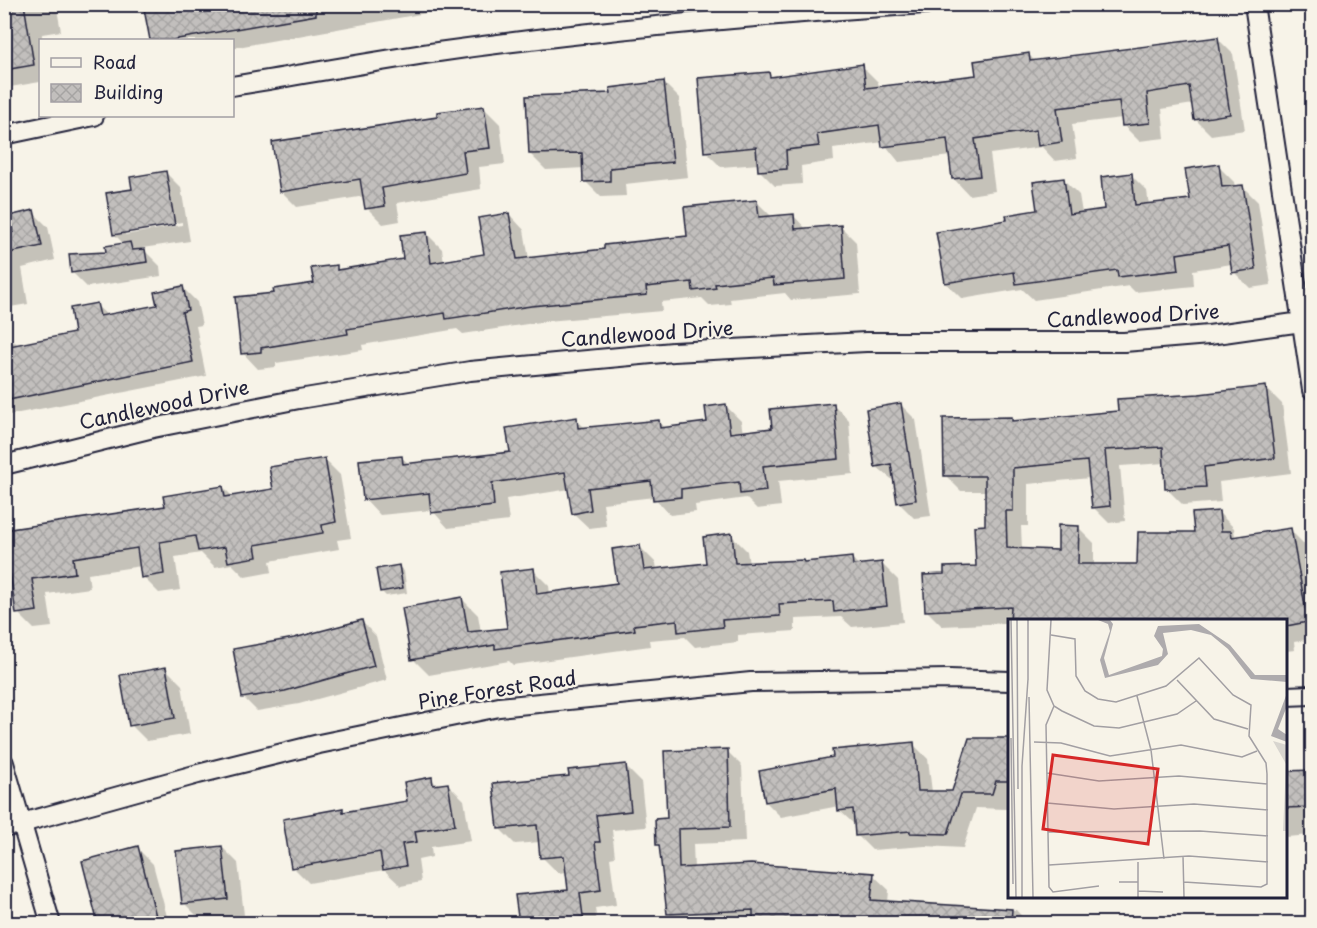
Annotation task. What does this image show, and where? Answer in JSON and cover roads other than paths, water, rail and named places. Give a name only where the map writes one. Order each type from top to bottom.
[{"type":"street","points":[[234,86],[439,52],[637,28],[802,12],[925,4]]},
{"type":"street","points":[[1254,4],[1312,390]]},
{"type":"street","points":[[4,135],[89,117]]},
{"type":"street","name":"Candlewood Drive","points":[[4,465],[153,428],[299,399],[470,371],[673,352],[866,342],[1124,342],[1209,335],[1302,322]]},
{"type":"street","name":"Pine Forest Road","points":[[12,826],[220,768],[319,744],[499,707],[752,682],[949,679],[1008,681]]},
{"type":"street","points":[[1287,696],[1312,695]]},
{"type":"street","points":[[4,763],[12,826],[51,924]]}]
